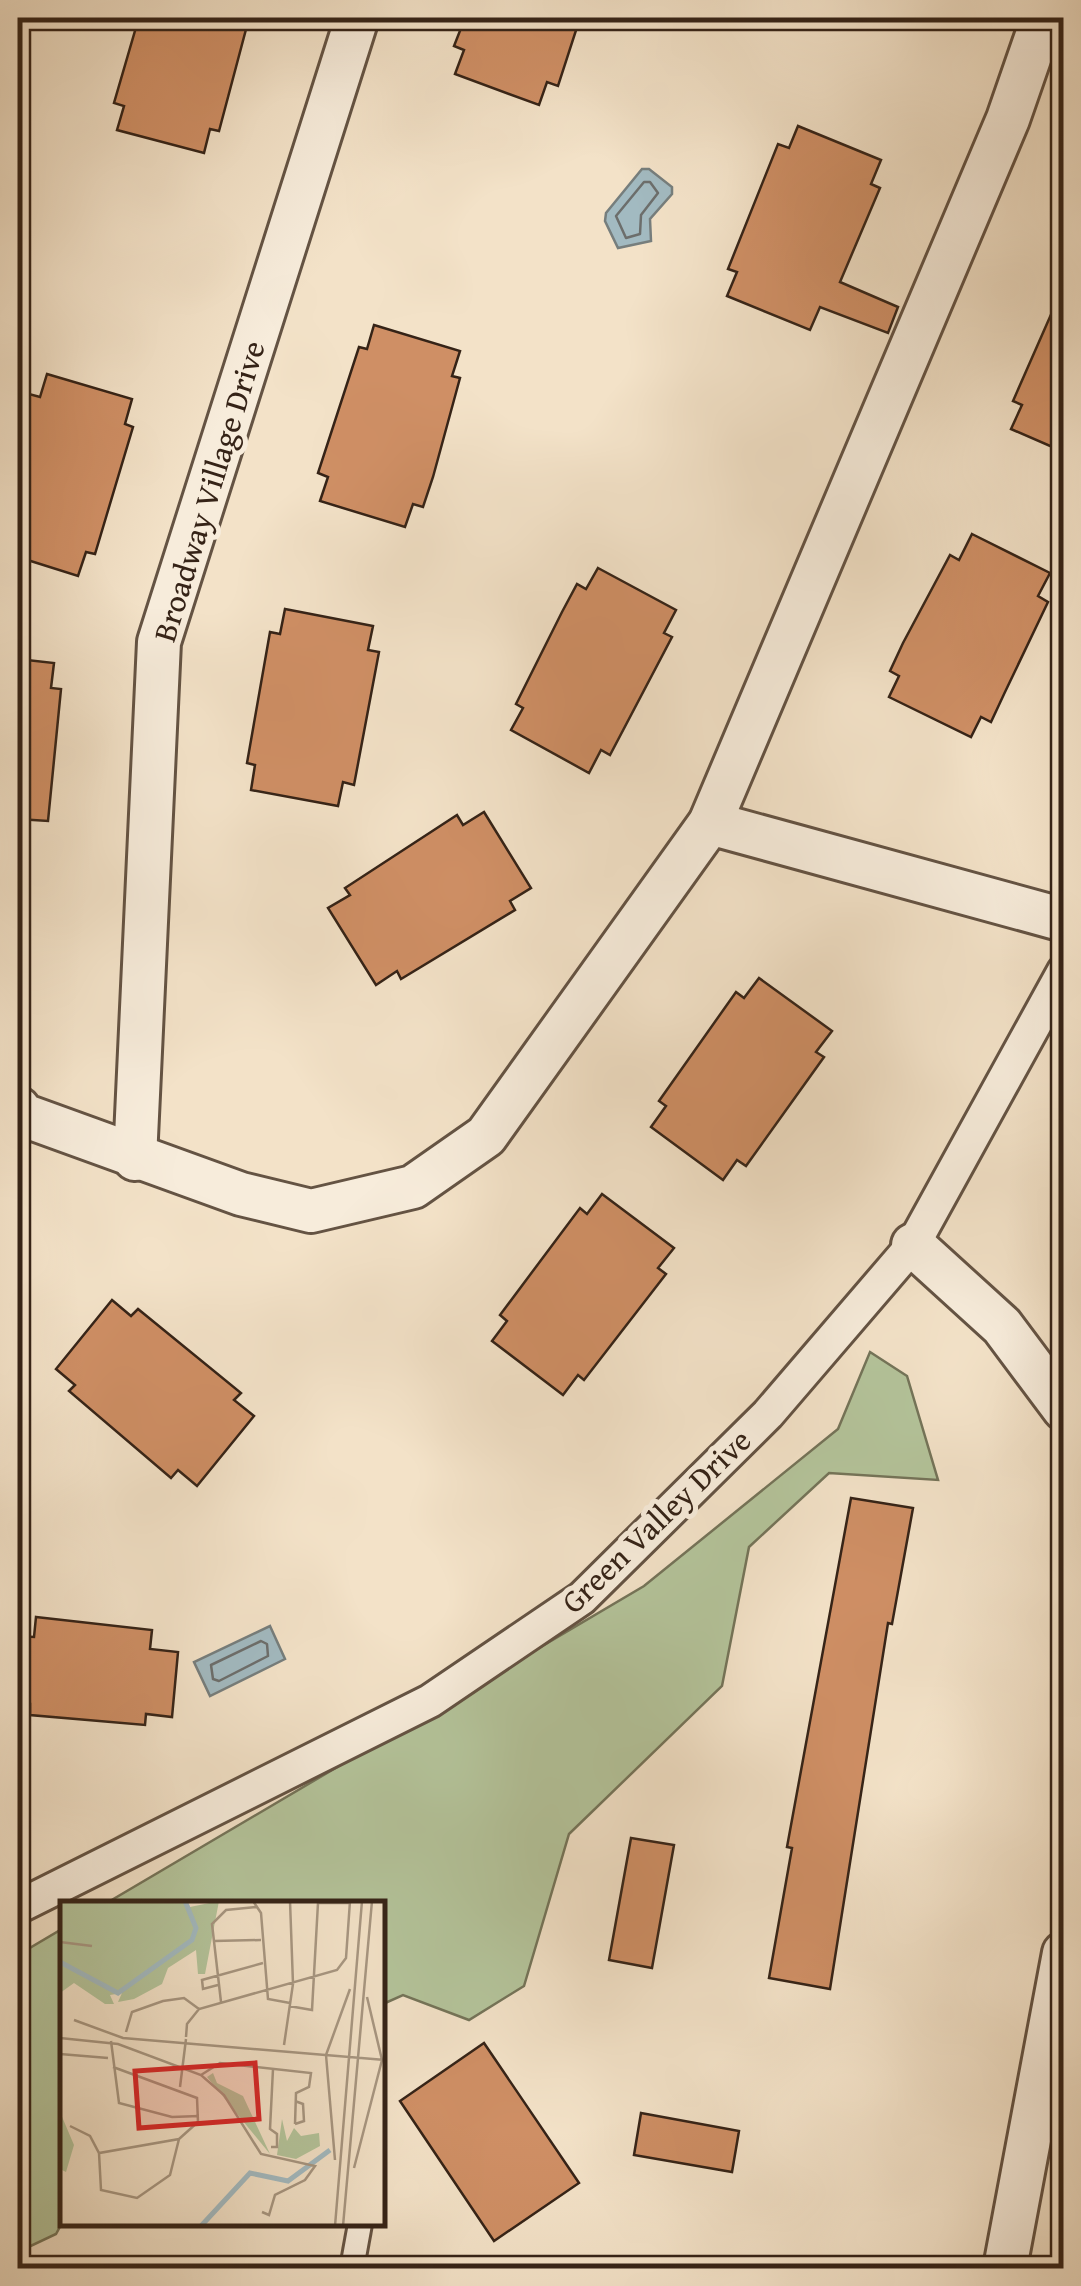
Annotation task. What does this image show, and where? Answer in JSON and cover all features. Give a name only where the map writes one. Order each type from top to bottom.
[{"type":"street","name":"Broadway Village Drive","points":[[135,1159],[159,642],[358,18]]},
{"type":"street","points":[[18,1108],[24,1115],[135,1159],[240,1194],[311,1211],[413,1186],[486,1136],[710,822],[1008,120],[1043,18]]},
{"type":"street","points":[[710,822],[1064,920]]},
{"type":"street","name":"Green Valley Drive","points":[[18,1907],[430,1701],[582,1598],[768,1414],[913,1245],[1064,971]]},
{"type":"street","points":[[913,1245],[1002,1326],[1064,1409]]},
{"type":"street","points":[[1005,2268],[1064,1953]]},
{"type":"lane","points":[[352,2268],[360,2226]]},
{"type":"green space","points":[[870,1352],[907,1376],[938,1480],[829,1473],[749,1547],[722,1686],[569,1834],[524,1986],[469,2020],[403,1995],[385,2003],[385,1901],[110,1901],[644,1586],[838,1429]]},
{"type":"green space","points":[[60,1930],[60,2226],[56,2234],[18,2252],[18,1955]]},
{"type":"water","points":[[642,169],[649,169],[672,187],[672,194],[650,219],[651,241],[618,248],[605,221],[606,213]]},
{"type":"water","points":[[270,1626],[285,1659],[210,1696],[194,1662]]},
{"type":"building","points":[[148,18],[249,18],[219,131],[210,129],[204,153],[117,130],[124,106],[114,103],[137,24],[146,26]]},
{"type":"building","points":[[465,18],[580,18],[558,86],[547,82],[539,105],[455,74],[464,50],[454,46]]},
{"type":"building","points":[[798,126],[881,160],[871,184],[880,188],[840,282],[898,307],[888,333],[820,307],[810,330],[727,296],[737,272],[728,269],[778,144],[789,148]]},
{"type":"building","points":[[1064,285],[1064,452],[1011,429],[1022,405],[1013,401]]},
{"type":"building","points":[[374,325],[460,351],[452,376],[460,378],[433,477],[423,507],[413,504],[405,527],[320,501],[328,477],[318,473],[359,347],[367,349]]},
{"type":"building","points":[[47,374],[132,399],[125,424],[133,427],[95,554],[86,552],[78,576],[18,557],[18,433],[29,394],[40,397]]},
{"type":"building","points":[[972,534],[1050,573],[1038,596],[1048,602],[991,722],[981,717],[971,737],[889,697],[899,676],[890,671],[903,643],[950,555],[959,560]]},
{"type":"building","points":[[598,568],[676,610],[664,633],[672,637],[610,755],[601,750],[589,773],[511,730],[523,708],[516,704],[577,584],[586,589]]},
{"type":"building","points":[[285,609],[373,626],[368,650],[379,652],[354,785],[343,782],[338,806],[251,790],[255,765],[247,763],[270,632],[280,634]]},
{"type":"building","points":[[18,659],[54,663],[51,688],[61,689],[48,821],[18,819]]},
{"type":"building","points":[[484,812],[531,888],[510,901],[515,910],[401,979],[397,971],[376,985],[328,908],[350,895],[345,888],[457,815],[463,825]]},
{"type":"building","points":[[759,978],[832,1031],[816,1052],[824,1057],[746,1166],[737,1160],[723,1180],[651,1127],[666,1106],[659,1101],[736,992],[744,998]]},
{"type":"building","points":[[602,1194],[674,1248],[658,1268],[666,1274],[584,1380],[578,1375],[563,1395],[492,1341],[507,1321],[500,1315],[580,1208],[587,1214]]},
{"type":"building","points":[[112,1300],[131,1316],[138,1309],[241,1393],[234,1400],[254,1416],[197,1486],[178,1470],[171,1478],[69,1391],[75,1385],[56,1369]]},
{"type":"building","points":[[851,1498],[913,1508],[892,1624],[888,1623],[830,1989],[769,1978],[792,1848],[787,1847]]},
{"type":"building","points":[[36,1617],[152,1630],[150,1649],[178,1652],[172,1717],[146,1714],[145,1725],[30,1715],[30,1704],[18,1703],[18,1636],[34,1637]]},
{"type":"building","points":[[631,1838],[674,1845],[652,1968],[609,1960]]},
{"type":"building","points":[[484,2043],[579,2183],[494,2241],[400,2101]]},
{"type":"building","points":[[641,2113],[739,2131],[732,2172],[634,2155]]}]
